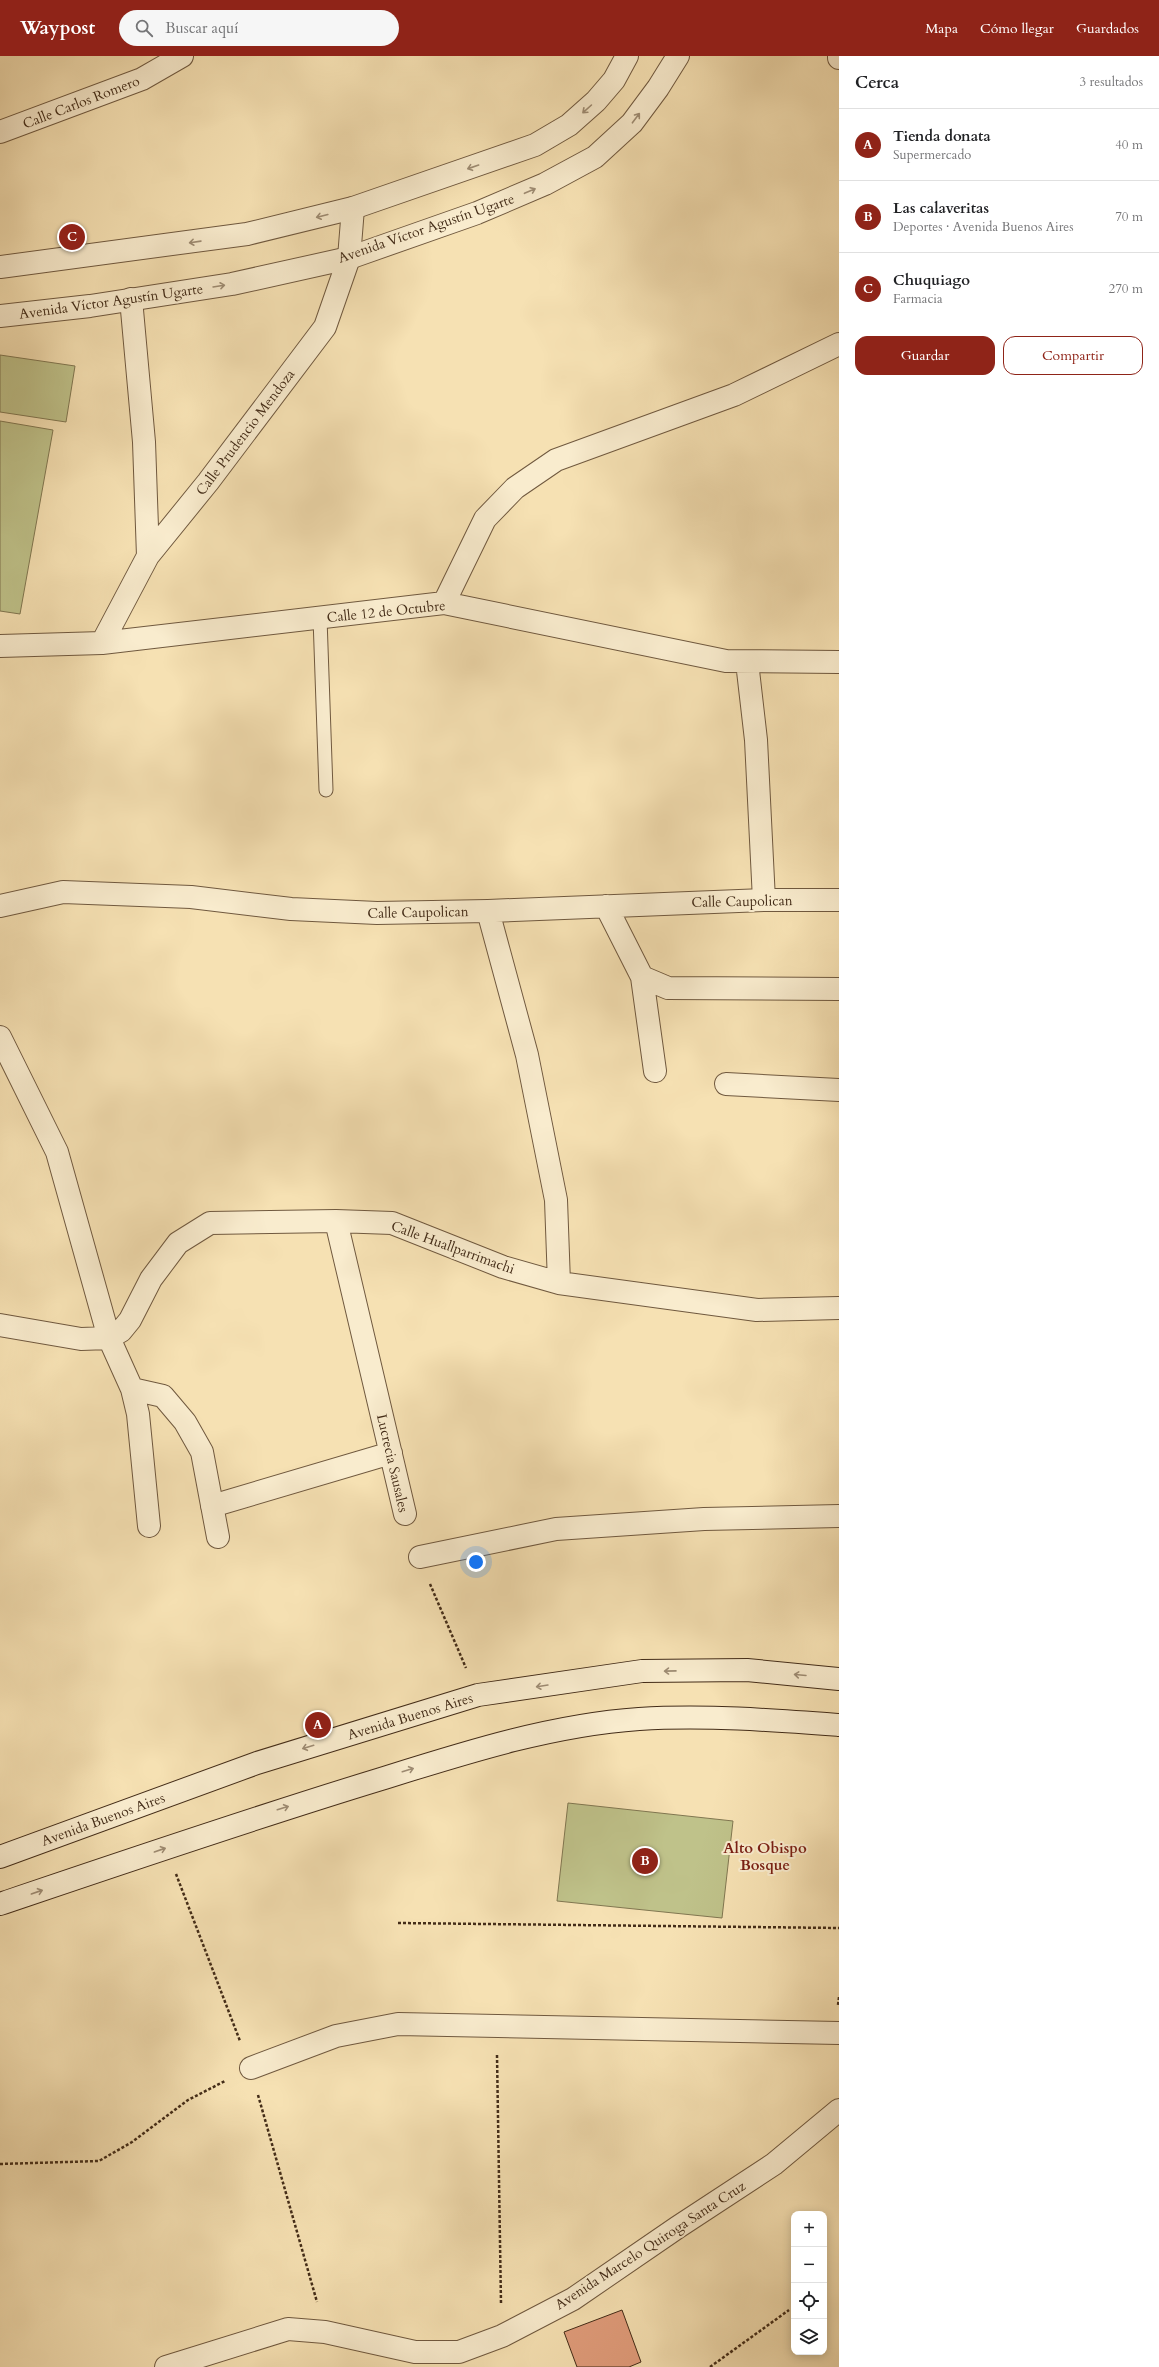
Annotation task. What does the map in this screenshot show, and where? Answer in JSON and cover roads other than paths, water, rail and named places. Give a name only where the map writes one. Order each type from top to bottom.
[{"type":"street","name":"Calle Carlos Romero","points":[[0,132],[142,79],[182,56]]},
{"type":"street","points":[[0,267],[247,234],[353,208],[535,145],[569,126],[596,101],[614,80],[627,56]]},
{"type":"street","name":"Avenida Víctor Agustín Ugarte","points":[[0,316],[131,300],[232,284],[349,258],[477,214],[545,184],[595,157],[632,123],[658,88],[678,56]]},
{"type":"street","name":"Calle Prudencio Mendoza","points":[[102,642],[148,556],[208,482],[325,327],[349,258],[353,208]]},
{"type":"street","points":[[131,300],[144,442],[148,556]]},
{"type":"street","points":[[444,603],[485,519],[515,488],[556,460],[734,395],[839,344]]},
{"type":"street","name":"Calle 12 de Octubre","points":[[0,646],[102,642],[444,603],[726,662],[839,662]]},
{"type":"street","points":[[747,662],[756,740],[764,900]]},
{"type":"street","name":"Calle Caupolican","points":[[0,906],[63,892],[192,897],[291,908],[377,913],[488,911],[764,900],[839,900]]},
{"type":"street","points":[[606,906],[642,977],[656,1071]]},
{"type":"street","points":[[488,911],[526,1055],[556,1200],[559,1283]]},
{"type":"street","points":[[642,977],[668,988],[839,989]]},
{"type":"street","points":[[0,1037],[57,1152],[109,1338],[132,1389],[138,1414],[149,1526]]},
{"type":"street","points":[[726,1084],[839,1090]]},
{"type":"street","name":"Calle Huallparrimachi","points":[[109,1338],[121,1331],[130,1320],[151,1279],[178,1244],[210,1222],[336,1221],[392,1223],[503,1267],[559,1283],[757,1310],[839,1308]]},
{"type":"street","name":"Lucrecia Sausales","points":[[336,1221],[405,1514]]},
{"type":"street","points":[[0,1325],[81,1339],[109,1338]]},
{"type":"street","points":[[132,1389],[163,1396],[185,1422],[202,1452],[218,1537]]},
{"type":"street","points":[[212,1506],[391,1453]]},
{"type":"street","points":[[420,1557],[556,1529],[704,1519],[839,1516]]},
{"type":"street","name":"Avenida Buenos Aires","points":[[0,1858],[257,1763],[478,1695],[642,1671],[747,1670],[839,1678]]},
{"type":"street","points":[[0,1904],[275,1811],[491,1745],[572,1728],[637,1719],[739,1717],[839,1725]]},
{"type":"street","points":[[251,2068],[336,2036],[398,2024],[839,2033]]},
{"type":"street","name":"Avenida Marcelo Quiroga Santa Cruz","points":[[166,2367],[288,2329],[325,2332],[415,2352],[459,2352],[502,2336],[573,2299],[678,2226],[774,2164],[839,2110]]},
{"type":"lane","points":[[320,618],[326,790]]},
{"type":"place","name":"Chuquiago","points":[[72,237]]},
{"type":"place","name":"Tienda donata","points":[[318,1725]]},
{"type":"place","name":"Las calaveritas","points":[[645,1861]]},
{"type":"district","name":"Alto Obispo Bosque","points":[[765,1856]]}]
